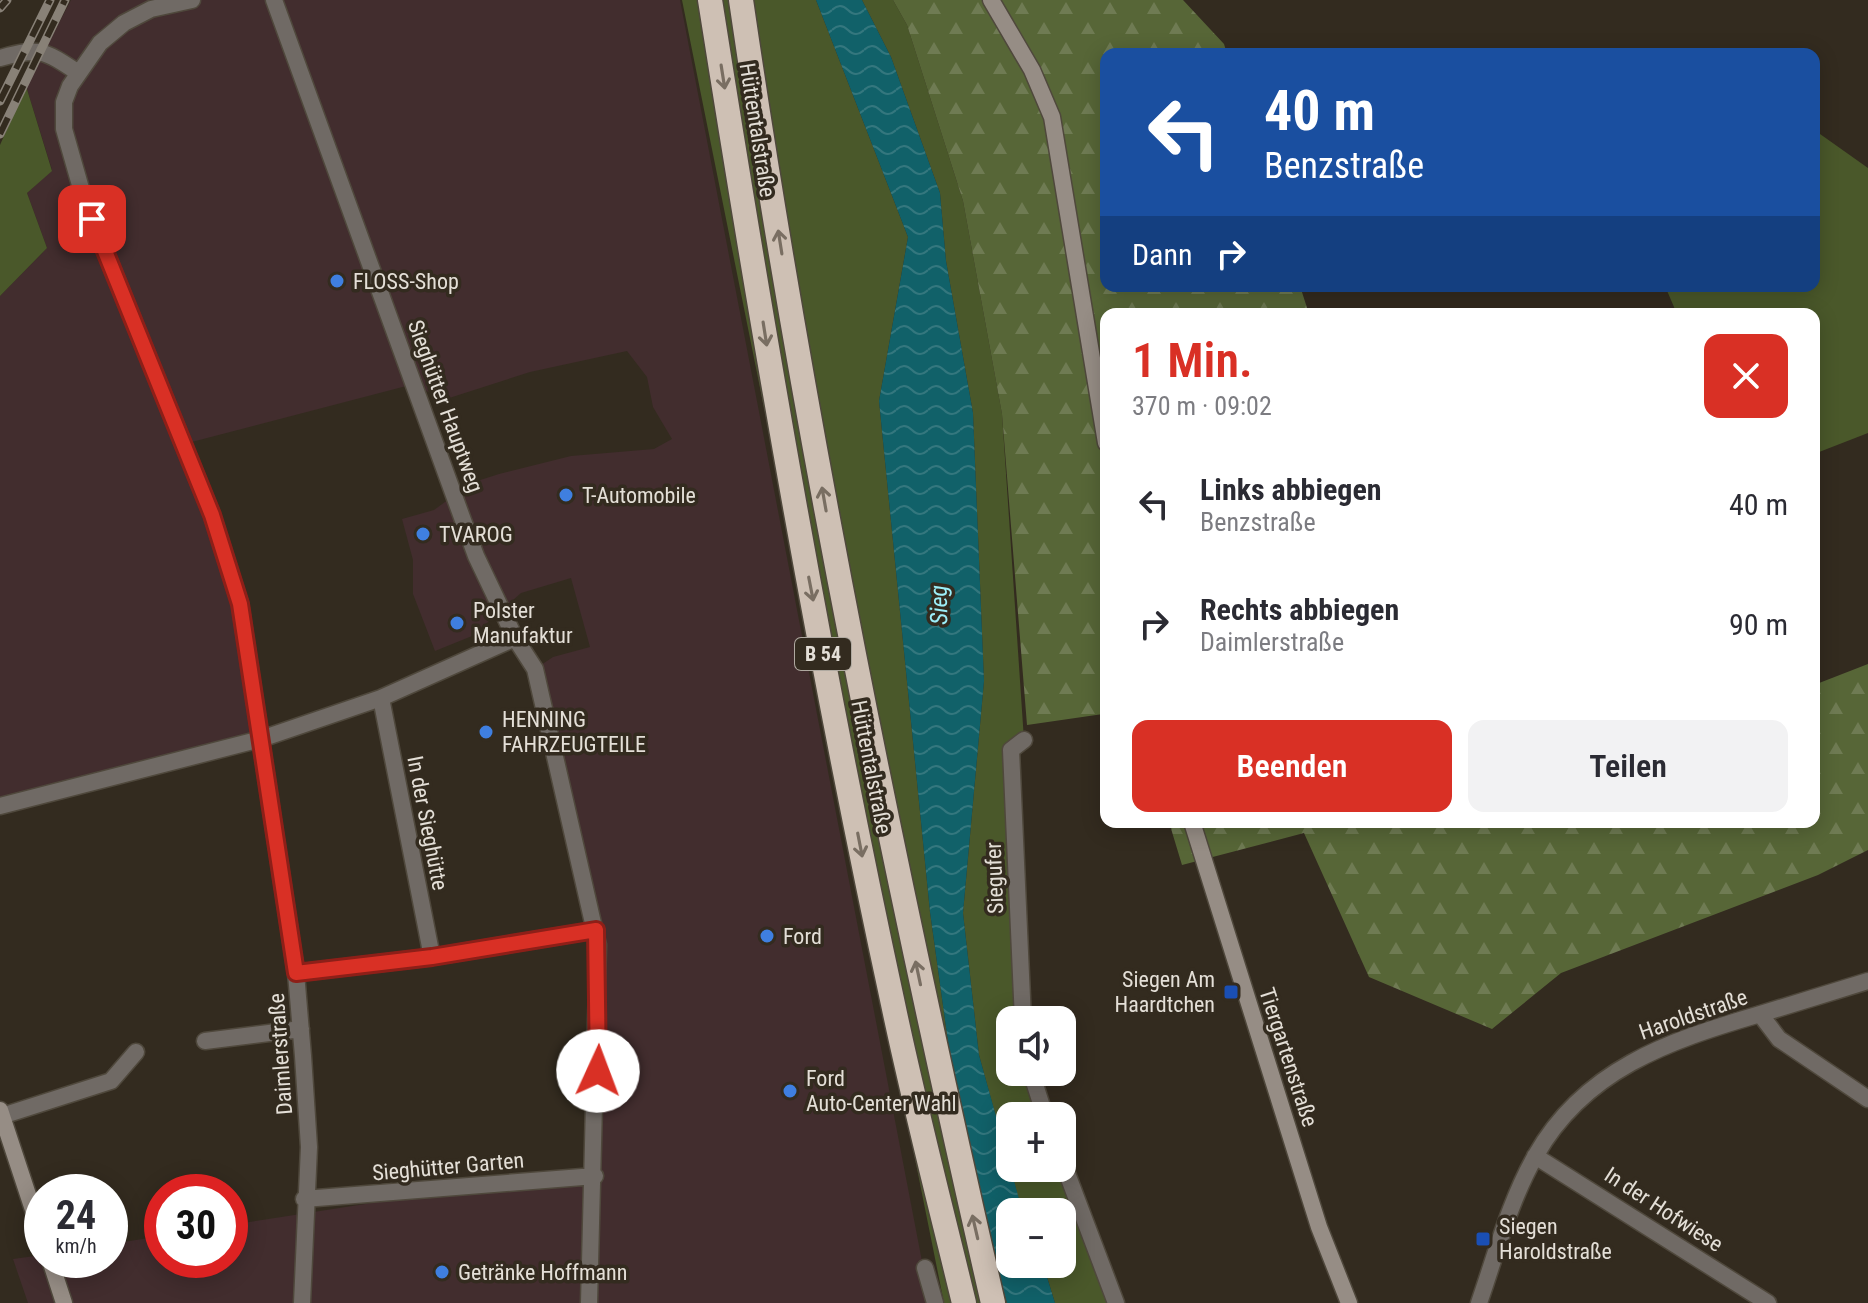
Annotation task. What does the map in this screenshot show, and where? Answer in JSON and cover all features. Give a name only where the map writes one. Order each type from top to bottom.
[{"type":"highway","name":"Hüttentalstraße","points":[[710,0],[768,353],[828,678],[893,1006],[964,1303]]},
{"type":"highway","name":"Hüttentalstraße","points":[[741,0],[797,348],[855,673],[914,954],[993,1303]]},
{"type":"street","name":"Daimlerstraße","points":[[192,0],[151,9],[124,23],[100,43],[77,72],[64,102],[64,129],[80,185],[212,515],[240,604],[296,973],[301,1029],[309,1147],[304,1199],[302,1303]]},
{"type":"street","name":"Sieghütter Hauptweg","points":[[274,0],[476,556],[515,638],[535,669],[596,930],[599,1017],[589,1303]]},
{"type":"street","points":[[991,0],[1032,70],[1052,117],[1100,407]]},
{"type":"street","points":[[0,58],[33,49],[45,52],[77,72]]},
{"type":"street","points":[[0,806],[261,739],[381,698],[515,638]]},
{"type":"street","name":"In der Sieghütte","points":[[381,698],[432,957]]},
{"type":"street","name":"Siegufer","points":[[1022,1006],[1011,750],[1024,740]]},
{"type":"street","name":"Tiergartenstraße","points":[[1194,828],[1319,1227],[1349,1303]]},
{"type":"street","points":[[296,973],[432,957],[596,930]]},
{"type":"street","name":"Haroldstraße","points":[[1479,1303],[1520,1186],[1535,1156],[1567,1111],[1613,1072],[1643,1053],[1682,1037],[1868,981]]},
{"type":"street","points":[[1760,1014],[1779,1039],[1868,1099]]},
{"type":"street","points":[[205,1041],[301,1029]]},
{"type":"street","points":[[24,1183],[1,1113],[111,1081],[136,1052]]},
{"type":"street","name":"In der Hofwiese","points":[[1535,1156],[1768,1303]]},
{"type":"street","name":"Sieghütter Garten","points":[[304,1199],[595,1176]]},
{"type":"street","points":[[1070,1182],[1116,1303]]},
{"type":"street","points":[[925,1268],[935,1303]]},
{"type":"street","points":[[56,1278],[64,1303]]},
{"type":"shaded area","points":[[71,0],[680,0],[930,1303],[28,1303],[13,1259],[24,1257],[24,1278],[128,1278],[128,1241],[144,1239],[144,1278],[248,1278],[248,1222],[584,1170],[596,1151],[598,945],[535,669],[553,657],[590,647],[571,578],[521,593],[472,636],[435,651],[413,594],[413,560],[402,519],[434,510],[471,483],[499,474],[571,456],[654,449],[672,439],[653,407],[647,377],[627,351],[530,372],[443,400],[414,384],[184,444],[240,604],[261,739],[0,806],[0,296],[47,248],[27,193],[52,170],[26,86]]},
{"type":"green space","points":[[682,0],[816,0],[908,237],[879,401],[930,912],[963,1150],[996,1265],[996,1278],[1000,1278],[1007,1303],[944,1303]]},
{"type":"green space","points":[[862,0],[893,0],[907,25],[963,201],[1002,414],[1024,740],[1011,750],[1022,1006],[996,1006],[996,1086],[1035,1086],[1041,1102],[996,1102],[996,1117],[979,1055],[963,913],[984,681],[973,413],[946,261],[940,193],[891,57]]},
{"type":"green space","points":[[893,0],[1183,0],[1225,48],[1100,48],[1100,292],[1302,292],[1307,308],[1100,308],[1100,714],[1027,725],[1002,414],[963,201],[907,25]]},
{"type":"green space","points":[[26,86],[52,171],[27,193],[47,248],[0,296],[0,145]]},
{"type":"green space","points":[[1820,134],[1868,168],[1868,433],[1820,452],[1820,308],[1674,308],[1668,292],[1820,292]]},
{"type":"green space","points":[[1868,664],[1868,850],[1818,875],[1561,973],[1492,1029],[1369,977],[1304,833],[1182,865],[1171,828],[1820,828],[1820,683]]},
{"type":"green space","points":[[1014,1182],[1068,1182],[1074,1198],[1018,1198]]},
{"type":"green space","points":[[1076,1203],[1116,1303],[1055,1303],[1047,1278],[1076,1278]]},
{"type":"water","name":"Sieg","points":[[816,0],[862,0],[891,57],[940,193],[946,261],[973,413],[984,681],[963,913],[979,1055],[996,1116],[996,1182],[1014,1182],[1019,1198],[996,1198],[996,1265],[963,1150],[930,912],[879,401],[908,237]]},
{"type":"water","points":[[1000,1278],[1047,1278],[1055,1303],[1007,1303]]},
{"type":"railway","points":[[0,8],[7,0]]},
{"type":"railway","points":[[0,101],[50,0]]},
{"type":"railway","points":[[0,134],[65,0]]},
{"type":"place","name":"FLOSS-Shop","points":[[337,281]]},
{"type":"place","name":"T-Automobile","points":[[566,495]]},
{"type":"place","name":"TVAROG","points":[[423,534]]},
{"type":"place","name":"Polster Manufaktur","points":[[457,623]]},
{"type":"place","name":"HENNING FAHRZEUGTEILE","points":[[486,732]]},
{"type":"place","name":"Ford","points":[[767,936]]},
{"type":"place","name":"Siegen Am Haardtchen","points":[[1231,992]]},
{"type":"place","name":"Ford Auto-Center Wahl","points":[[790,1091]]},
{"type":"place","name":"Siegen Haroldstraße","points":[[1483,1239]]},
{"type":"place","name":"Getränke Hoffmann","points":[[442,1272]]},
{"type":"route","points":[[92,219],[212,515],[240,604],[296,973],[432,957],[596,930],[599,969],[598,1071]]}]
